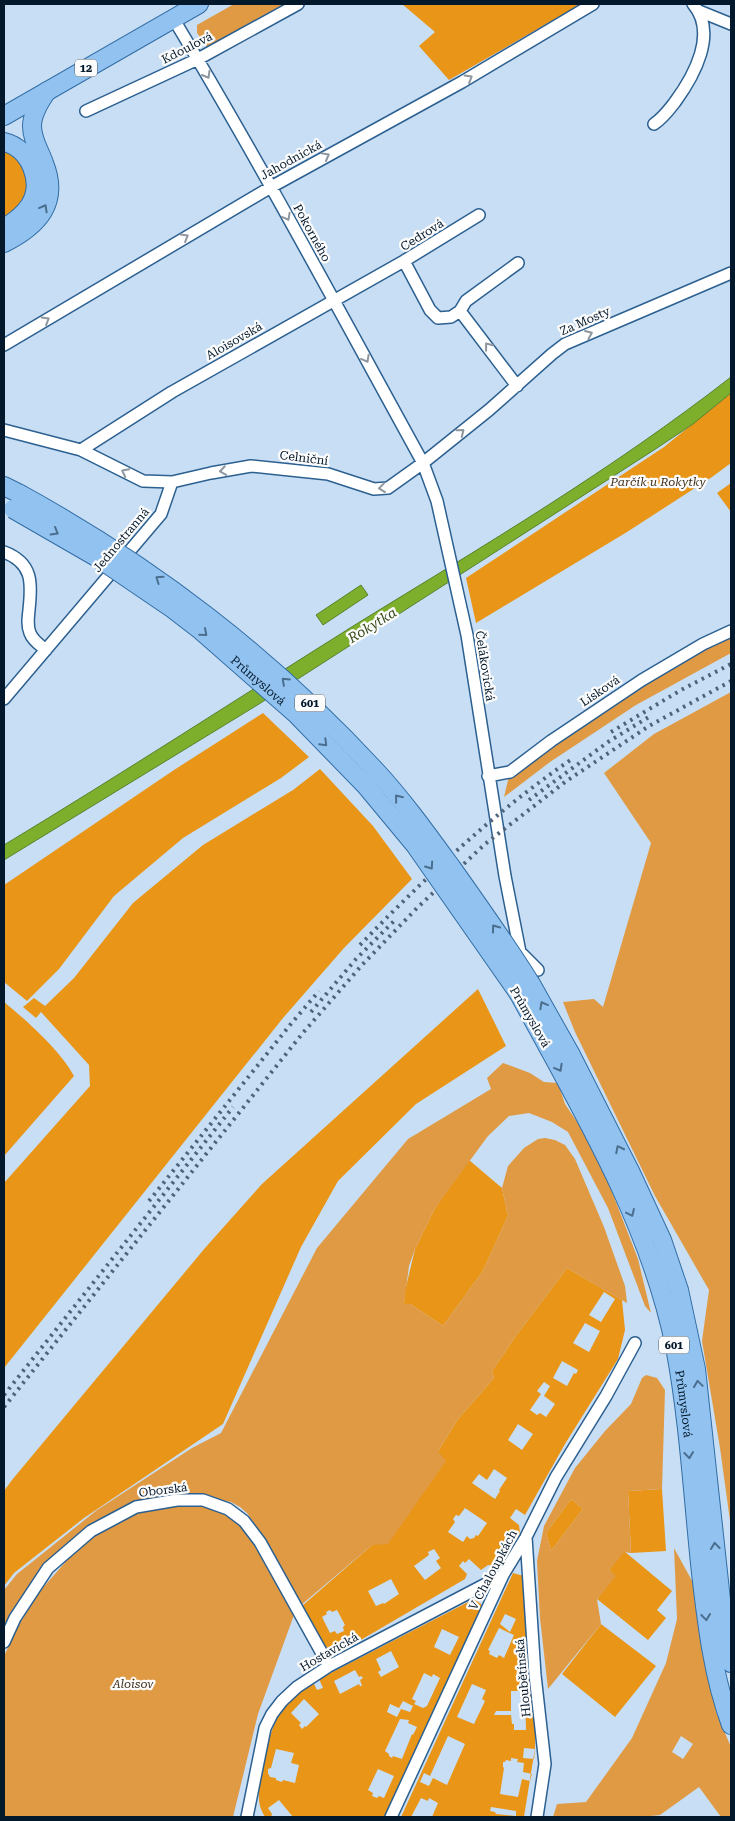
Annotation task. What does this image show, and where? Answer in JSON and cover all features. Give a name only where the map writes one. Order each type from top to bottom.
[{"type":"main road","name":"12","points":[[4,116],[199,4]]},
{"type":"main road","points":[[4,243],[34,222],[46,207],[49,199],[50,183],[48,173],[32,136],[32,124],[37,108],[48,90]]},
{"type":"main road","points":[[4,116],[13,121],[38,149]]},
{"type":"main road","points":[[4,142],[15,146],[26,157],[34,171],[36,187],[30,205],[24,213],[4,228]]},
{"type":"main road","name":"Průmyslová","points":[[4,486],[12,503],[173,609],[199,629],[296,714],[366,786],[529,983],[571,1055],[630,1171],[662,1240],[677,1283],[696,1369],[722,1609],[731,1663]]},
{"type":"main road","name":"Průmyslová","points":[[529,983],[643,1240],[665,1301],[684,1404],[708,1634],[718,1681],[731,1725]]},
{"type":"street","name":"Kdoulová","points":[[86,111],[198,59],[298,4]]},
{"type":"street","name":"Jahodnická","points":[[4,345],[271,187],[462,82],[593,4]]},
{"type":"street","points":[[696,7],[731,24]]},
{"type":"street","points":[[654,124],[662,119],[687,86],[698,62],[703,48],[704,32],[696,7]]},
{"type":"street","name":"Pokorného","points":[[173,18],[271,187],[423,463]]},
{"type":"street","name":"Cedrová","points":[[460,311],[451,317],[438,318],[430,310],[404,261],[479,215]]},
{"type":"street","name":"Aloisovská","points":[[81,450],[172,392],[404,261]]},
{"type":"street","points":[[517,386],[460,311],[466,301],[518,263]]},
{"type":"street","name":"Za Mosty","points":[[423,463],[565,344],[731,273]]},
{"type":"street","points":[[4,430],[81,450],[143,481],[172,482]]},
{"type":"street","name":"Celniční","points":[[172,482],[251,466],[328,474],[374,489],[388,488],[423,463]]},
{"type":"street","name":"Čelákovická","points":[[423,463],[437,501],[457,587],[504,876],[520,952],[529,983]]},
{"type":"street","name":"Jednostranná","points":[[4,699],[161,514],[172,482]]},
{"type":"street","points":[[4,552],[19,561],[29,574],[32,590],[28,628],[35,641],[46,650]]},
{"type":"street","name":"Lísková","points":[[488,776],[510,772],[551,741],[642,680],[703,644],[731,631]]},
{"type":"street","name":"V Chaloupkách","points":[[391,1817],[503,1575],[526,1537],[556,1477],[606,1396],[635,1343]]},
{"type":"street","name":"Oborská","points":[[4,1642],[15,1618],[48,1568],[91,1531],[136,1507],[177,1500],[203,1500],[228,1509],[244,1521],[260,1542],[329,1666]]},
{"type":"street","name":"Hloubětínská","points":[[526,1537],[535,1675],[545,1764],[536,1817]]},
{"type":"street","name":"Hostavická","points":[[248,1812],[263,1736],[272,1714],[297,1687],[329,1666],[503,1575]]},
{"type":"street","points":[[248,1812],[257,1817]]},
{"type":"green space","points":[[234,4],[287,4],[209,49],[197,33],[197,25]]},
{"type":"green space","points":[[402,4],[581,4],[449,80],[419,46],[435,32]]},
{"type":"green space","points":[[4,149],[11,152],[28,171],[29,195],[4,222]]},
{"type":"green space","name":"Parčík u Rokytky","points":[[731,393],[731,463],[627,532],[476,623],[466,578],[664,447]]},
{"type":"green space","points":[[731,483],[731,512],[717,493]]},
{"type":"green space","points":[[731,637],[731,653],[636,705],[550,762],[504,797],[510,772],[551,741],[692,654]]},
{"type":"green space","points":[[731,692],[731,1528],[702,1341],[709,1290],[655,1196],[575,1032],[563,1002],[594,999],[603,1007],[651,843],[604,773],[654,734]]},
{"type":"green space","points":[[263,713],[309,757],[281,778],[183,838],[114,896],[59,969],[27,1001],[4,982],[4,885],[174,770]]},
{"type":"green space","points":[[320,769],[373,826],[412,879],[344,948],[283,1018],[4,1368],[4,1183],[90,1086],[89,1065],[41,1012],[36,1018],[23,1007],[34,998],[45,1006],[74,978],[133,903],[203,845],[293,790]]},
{"type":"green space","points":[[478,989],[506,1046],[416,1104],[338,1181],[301,1247],[223,1424],[84,1518],[14,1573],[4,1586],[4,1491],[12,1480],[205,1248],[262,1184]]},
{"type":"green space","points":[[4,1002],[52,1046],[74,1076],[4,1156]]},
{"type":"green space","points":[[503,1063],[530,1073],[544,1082],[558,1083],[565,1104],[581,1128],[607,1179],[638,1259],[651,1313],[645,1306],[608,1208],[568,1132],[552,1122],[529,1113],[509,1116],[488,1136],[435,1208],[409,1266],[404,1304],[410,1304],[443,1326],[483,1271],[508,1216],[502,1188],[508,1166],[524,1148],[538,1139],[545,1138],[565,1145],[575,1159],[604,1227],[625,1286],[627,1303],[567,1268],[492,1371],[494,1378],[458,1419],[438,1451],[446,1461],[388,1544],[372,1545],[300,1606],[264,1538],[247,1513],[240,1507],[231,1502],[215,1499],[162,1498],[135,1501],[109,1515],[71,1543],[4,1631],[4,1590],[17,1574],[97,1510],[192,1448],[221,1433],[317,1248],[408,1139],[491,1089],[487,1078]]},
{"type":"green space","points":[[469,1160],[502,1188],[508,1216],[483,1271],[443,1326],[410,1304],[404,1304],[405,1291],[415,1249],[435,1208]]},
{"type":"green space","points":[[567,1268],[622,1300],[625,1330],[618,1359],[565,1444],[525,1515],[516,1509],[510,1518],[519,1525],[520,1533],[503,1560],[495,1566],[488,1565],[481,1570],[469,1559],[465,1563],[463,1561],[459,1566],[467,1574],[465,1579],[342,1651],[335,1651],[324,1646],[302,1606],[372,1545],[438,1451],[458,1419],[494,1378],[492,1371]],"holes":[[[604,1292],[615,1299],[601,1322],[589,1315]],[[585,1323],[600,1331],[589,1352],[573,1343]],[[562,1361],[578,1370],[576,1374],[574,1373],[567,1386],[553,1378]],[[544,1382],[550,1386],[544,1396],[555,1404],[546,1417],[540,1413],[537,1415],[530,1410],[541,1394],[537,1391]],[[518,1424],[533,1434],[522,1450],[508,1440]],[[494,1469],[507,1478],[495,1499],[472,1483],[479,1474],[487,1480]],[[465,1508],[487,1523],[478,1536],[476,1535],[470,1539],[467,1536],[463,1542],[448,1532],[455,1522],[453,1519],[456,1515],[459,1516]],[[434,1549],[440,1558],[436,1561],[441,1568],[425,1580],[414,1566],[429,1555],[428,1552]],[[391,1579],[399,1594],[376,1606],[368,1591]],[[330,1610],[332,1612],[337,1610],[345,1625],[343,1627],[344,1631],[337,1634],[335,1631],[330,1633],[322,1617]]]},
{"type":"green space","points":[[646,1375],[657,1378],[665,1390],[662,1489],[628,1491],[631,1553],[624,1552],[609,1570],[616,1576],[597,1599],[601,1624],[548,1689],[540,1618],[537,1561],[544,1526],[575,1468],[605,1431],[631,1404],[642,1378]],"holes":[[[571,1499],[583,1509],[551,1551],[546,1533]]]},
{"type":"green space","points":[[662,1489],[666,1551],[631,1553],[628,1491]]},
{"type":"green space","points":[[571,1499],[583,1509],[551,1551],[546,1533]]},
{"type":"green space","name":"Aloisov","points":[[203,1505],[225,1513],[237,1522],[257,1545],[294,1615],[258,1714],[233,1817],[4,1817],[4,1656],[17,1628],[40,1591],[69,1558],[91,1539],[124,1516],[163,1507]]},
{"type":"green space","points":[[674,1548],[696,1588],[716,1712],[731,1747],[731,1817],[721,1817],[699,1787],[660,1815],[641,1817],[553,1817],[557,1804],[586,1802],[632,1738],[666,1663],[677,1619]],"holes":[[[681,1736],[693,1744],[683,1759],[672,1752]]]},
{"type":"green space","points":[[624,1551],[672,1591],[657,1610],[666,1618],[648,1640],[597,1599],[615,1576],[609,1570]]},
{"type":"green space","points":[[513,1573],[524,1576],[535,1710],[535,1749],[524,1748],[523,1758],[533,1759],[531,1774],[523,1772],[524,1763],[517,1762],[518,1759],[511,1758],[511,1761],[506,1760],[503,1762],[504,1768],[500,1794],[518,1797],[522,1779],[530,1781],[524,1817],[432,1817],[438,1803],[429,1798],[428,1801],[421,1798],[411,1817],[401,1817]],"holes":[[[505,1614],[516,1619],[510,1632],[500,1624]],[[499,1628],[514,1635],[504,1658],[499,1655],[497,1658],[489,1654],[490,1651],[488,1650]],[[472,1684],[486,1690],[482,1699],[485,1701],[474,1724],[457,1717]],[[511,1691],[525,1691],[526,1730],[514,1730],[511,1715],[494,1715],[496,1711],[511,1711]],[[448,1736],[465,1744],[447,1785],[433,1778],[429,1786],[420,1782],[424,1773],[430,1776]],[[491,1807],[516,1811],[516,1816],[496,1814],[490,1811]]]},
{"type":"green space","points":[[474,1599],[481,1604],[482,1609],[386,1817],[293,1817],[279,1800],[268,1808],[272,1814],[271,1817],[265,1817],[263,1813],[259,1801],[260,1778],[269,1738],[274,1726],[284,1707],[301,1690],[313,1682],[317,1690],[323,1688],[319,1679]],"holes":[[[442,1629],[459,1637],[450,1655],[434,1647]],[[391,1651],[399,1667],[381,1677],[378,1672],[381,1670],[376,1659]],[[355,1670],[359,1677],[363,1678],[360,1680],[362,1686],[359,1684],[340,1694],[334,1681]],[[424,1673],[432,1677],[433,1674],[440,1678],[427,1706],[423,1708],[414,1704],[416,1701],[412,1699]],[[304,1699],[319,1714],[302,1729],[299,1725],[301,1723],[291,1713]],[[403,1701],[413,1706],[410,1712],[401,1709],[397,1717],[387,1712],[390,1704],[399,1708]],[[400,1719],[409,1720],[408,1723],[417,1727],[412,1734],[402,1759],[393,1756],[392,1758],[385,1751]],[[276,1749],[294,1753],[291,1763],[299,1765],[295,1783],[276,1780],[276,1778],[270,1777],[268,1773]],[[378,1769],[394,1776],[384,1798],[372,1796],[373,1793],[368,1790]]]},
{"type":"green space","points":[[601,1624],[656,1666],[615,1717],[562,1674]]},
{"type":"water","name":"Rokytka","points":[[731,377],[731,393],[693,424],[654,450],[259,704],[4,860],[4,845],[595,475]]},
{"type":"water","points":[[361,585],[368,595],[323,625],[316,615]]},
{"type":"railway","points":[[611,732],[681,690],[731,664]]},
{"type":"railway","points":[[4,1407],[302,1034],[362,965],[418,907],[485,844],[565,782],[649,726],[731,681]]},
{"type":"railway","points":[[529,800],[608,742],[652,715]]},
{"type":"railway","points":[[360,945],[436,870],[488,823],[543,779],[572,759]]},
{"type":"railway","points":[[311,1012],[356,959],[395,920]]},
{"type":"railway","points":[[149,1201],[319,991]]},
{"type":"railway","points":[[4,1395],[233,1107]]}]
